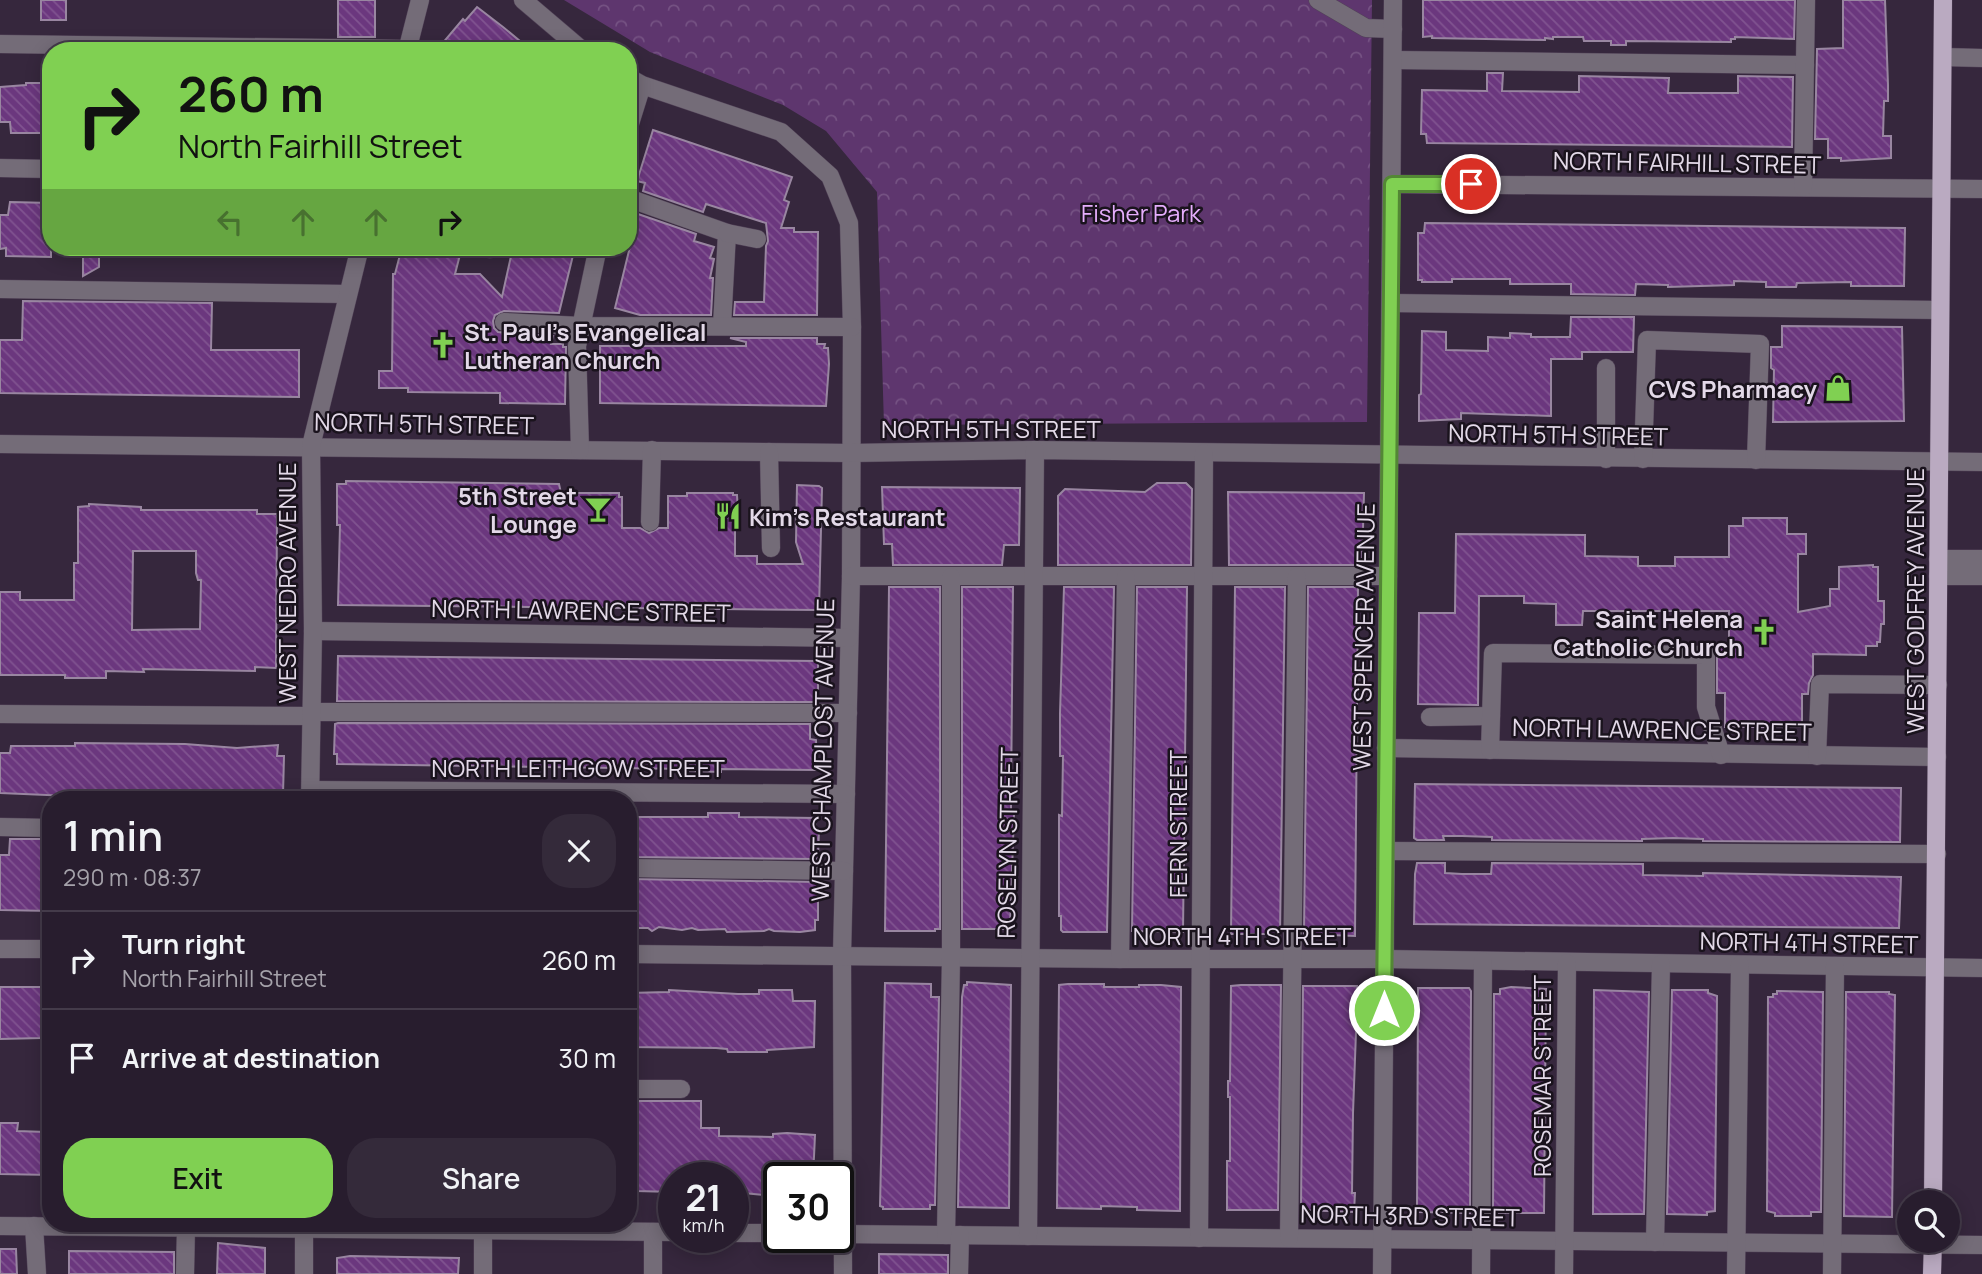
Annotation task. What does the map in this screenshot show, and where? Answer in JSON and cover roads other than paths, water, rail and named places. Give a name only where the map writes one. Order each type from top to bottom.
[{"type":"main road","name":"WEST GODFREY AVENUE","points":[[1933,1190],[1943,0]]},
{"type":"main road","points":[[1932,1274],[1933,1253]]},
{"type":"street","points":[[409,42],[420,0]]},
{"type":"street","points":[[523,0],[572,42]]},
{"type":"street","points":[[1318,0],[1366,28],[1393,29]]},
{"type":"street","name":"WEST SPENCER AVENUE","points":[[1382,1274],[1393,0]]},
{"type":"street","points":[[1803,187],[1806,0]]},
{"type":"street","points":[[0,44],[42,45]]},
{"type":"street","points":[[1943,57],[1982,58]]},
{"type":"street","points":[[1393,60],[1805,65]]},
{"type":"street","name":"WEST CHAMPLOST AVENUE","points":[[637,82],[782,132],[830,176],[848,227],[852,327],[851,576],[842,955],[841,1162]]},
{"type":"street","points":[[0,168],[42,169]]},
{"type":"street","name":"NORTH FAIRHILL STREET","points":[[1392,184],[1982,188]]},
{"type":"street","points":[[637,201],[727,233],[757,239]]},
{"type":"street","points":[[722,326],[727,233]]},
{"type":"street","name":"WEST NEDRO AVENUE","points":[[311,791],[311,446],[358,256]]},
{"type":"street","points":[[580,450],[577,346],[596,256]]},
{"type":"street","points":[[0,289],[348,294]]},
{"type":"street","points":[[1391,303],[1940,310]]},
{"type":"street","points":[[504,322],[580,326],[852,327]]},
{"type":"street","points":[[1643,459],[1647,340],[1760,344],[1756,460]]},
{"type":"street","points":[[1606,368],[1606,459]]},
{"type":"street","name":"NORTH 5TH STREET","points":[[0,444],[850,453],[1035,450],[1982,462]]},
{"type":"street","points":[[650,522],[652,450]]},
{"type":"street","name":"ROSELYN STREET","points":[[1028,1236],[1035,450]]},
{"type":"street","points":[[769,452],[771,548]]},
{"type":"street","name":"FERN STREET","points":[[1199,1237],[1204,453]]},
{"type":"street","points":[[1938,568],[1982,559]]},
{"type":"street","points":[[1938,568],[1982,576]]},
{"type":"street","points":[[851,576],[1388,576]]},
{"type":"street","points":[[1289,1238],[1297,576]]},
{"type":"street","points":[[951,577],[953,1235],[959,1274]]},
{"type":"street","points":[[1120,959],[1126,577]]},
{"type":"street","name":"NORTH LAWRENCE STREET","points":[[313,631],[849,638]]},
{"type":"street","points":[[1490,750],[1493,653],[1706,655],[1706,707],[1721,755]]},
{"type":"street","points":[[1817,755],[1820,684],[1938,685]]},
{"type":"street","points":[[0,714],[848,713]]},
{"type":"street","points":[[1430,717],[1491,716]]},
{"type":"street","name":"NORTH LAWRENCE STREET","points":[[1387,748],[1937,757]]},
{"type":"street","name":"NORTH LEITHGOW STREET","points":[[637,794],[846,794]]},
{"type":"street","points":[[0,827],[42,828]]},
{"type":"street","points":[[1386,851],[1937,853]]},
{"type":"street","points":[[637,868],[844,871]]},
{"type":"street","points":[[0,949],[42,949]]},
{"type":"street","name":"NORTH 4TH STREET","points":[[637,954],[1385,959],[1982,968]]},
{"type":"street","points":[[1481,1274],[1483,961]]},
{"type":"street","name":"ROSEMAR STREET","points":[[1564,1274],[1567,963]]},
{"type":"street","points":[[1655,1242],[1661,964]]},
{"type":"street","points":[[1735,1274],[1740,965]]},
{"type":"street","points":[[1832,1274],[1835,966]]},
{"type":"street","points":[[637,1089],[681,1089]]},
{"type":"street","points":[[0,1226],[42,1226]]},
{"type":"street","points":[[34,1226],[37,1274]]},
{"type":"street","points":[[176,1232],[185,1274]]},
{"type":"street","points":[[303,1274],[304,1232]]},
{"type":"street","points":[[483,1232],[483,1274]]},
{"type":"street","points":[[637,1232],[658,1232]]},
{"type":"street","points":[[653,1232],[653,1274]]},
{"type":"street","name":"NORTH 3RD STREET","points":[[854,1234],[1897,1243]]},
{"type":"street","name":"NORTH 3RD STREET","points":[[1960,1244],[1982,1245]]},
{"type":"street","name":"WEST CHAMPLOST AVENUE","points":[[842,1253],[843,1274]]},
{"type":"place","name":"St. Paul's Evangelical Lutheran Church","points":[[443,345]]},
{"type":"place","name":"CVS Pharmacy","points":[[1838,388]]},
{"type":"place","name":"5th Street Lounge","points":[[598,509]]},
{"type":"place","name":"Kim's Restaurant","points":[[728,516]]},
{"type":"place","name":"Saint Helena Catholic Church","points":[[1764,632]]},
{"type":"park label","name":"Fisher Park","points":[[1141,212]]}]
